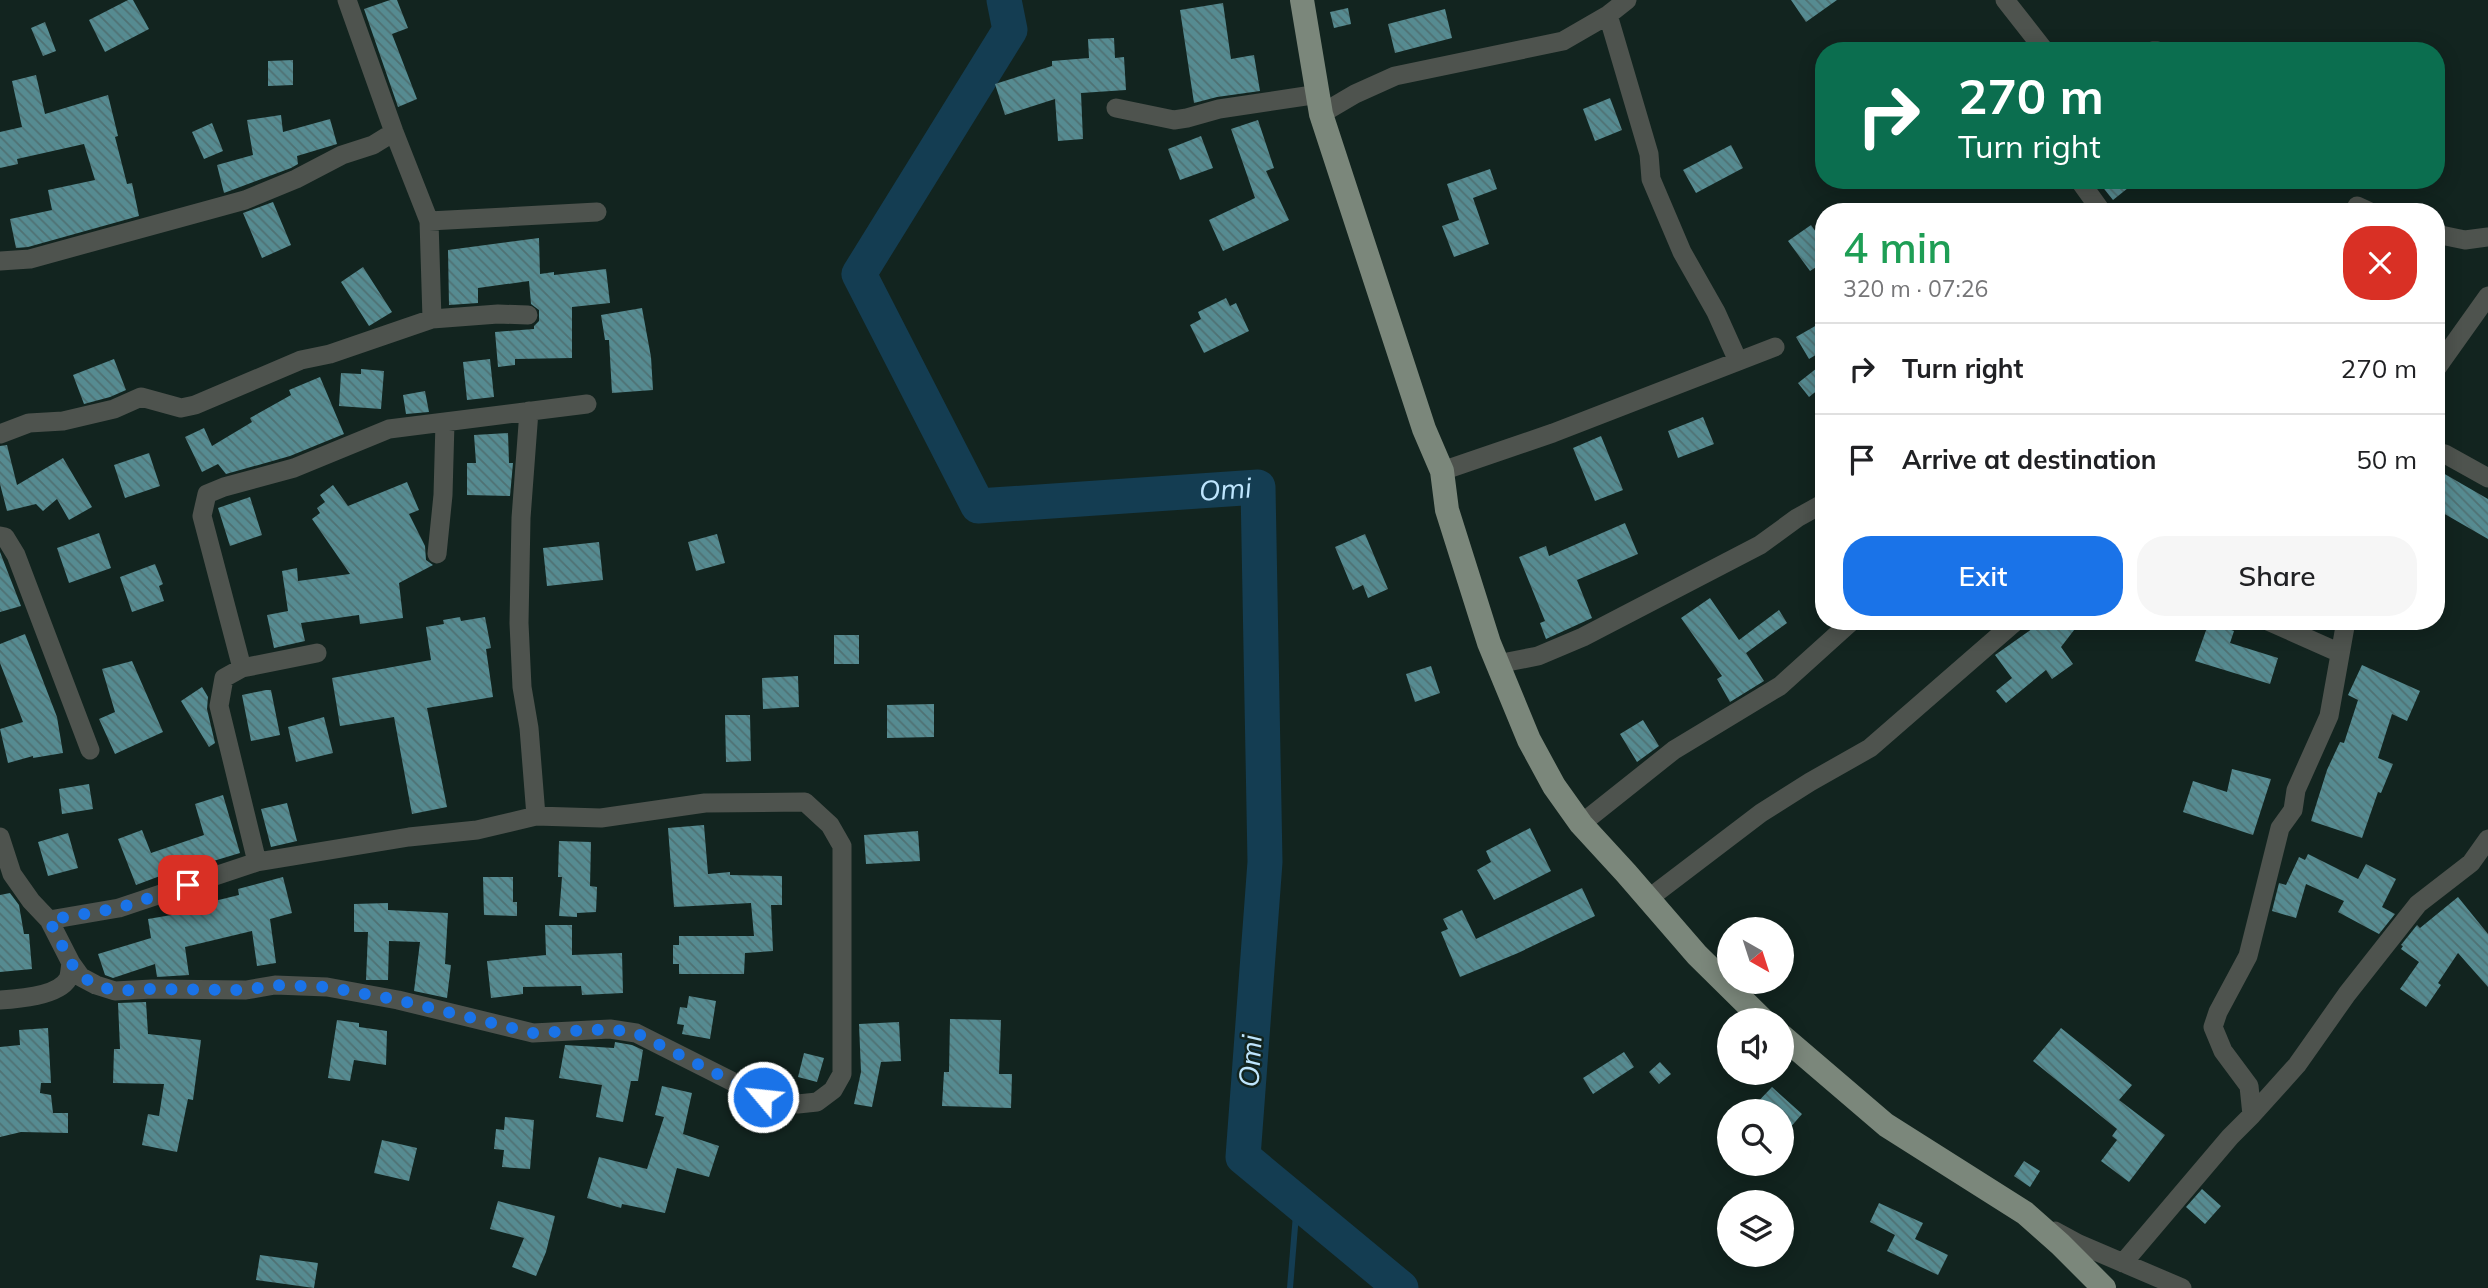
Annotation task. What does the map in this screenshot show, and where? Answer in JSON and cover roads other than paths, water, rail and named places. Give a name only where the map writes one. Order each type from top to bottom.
[{"type":"main road","points":[[1302,0],[1320,104],[1424,429],[1441,471],[1447,510],[1497,664],[1529,740],[1554,786],[1581,824],[1697,955],[1751,1008]]},
{"type":"main road","points":[[1794,1046],[1886,1125],[2025,1213],[2104,1288]]},
{"type":"street","points":[[347,0],[429,221],[432,318]]},
{"type":"street","points":[[1116,108],[1174,120],[1219,109],[1320,104],[1355,94],[1395,76],[1563,41],[1628,0]]},
{"type":"street","points":[[2005,0],[2038,42]]},
{"type":"street","points":[[1608,15],[1649,154],[1651,179],[1669,223],[1696,279],[1716,312],[1738,362]]},
{"type":"street","points":[[0,261],[30,259],[245,200],[342,155],[373,145],[394,132]]},
{"type":"street","points":[[429,221],[597,212]]},
{"type":"street","points":[[2445,236],[2465,240],[2488,237]]},
{"type":"street","points":[[2445,356],[2488,296]]},
{"type":"street","points":[[0,434],[29,423],[62,421],[114,409],[141,397],[181,408],[195,405],[301,360],[330,354],[432,318],[528,314]]},
{"type":"street","points":[[1441,471],[1553,433],[1775,347]]},
{"type":"street","points":[[242,668],[202,516],[207,494],[294,468],[389,429],[587,404]]},
{"type":"street","points":[[529,411],[521,518],[519,623],[522,687],[529,727],[536,816]]},
{"type":"street","points":[[437,554],[443,495],[445,422]]},
{"type":"street","points":[[2445,454],[2488,478]]},
{"type":"street","points":[[1497,664],[1538,656],[1583,637],[1760,545],[1815,508]]},
{"type":"street","points":[[0,536],[5,537],[16,555],[90,750]]},
{"type":"street","points":[[1581,824],[1674,750],[1780,687],[1842,630]]},
{"type":"street","points":[[1648,899],[1761,813],[1870,748],[2006,630]]},
{"type":"street","points":[[2288,630],[2340,653]]},
{"type":"street","points":[[2252,1115],[2249,1086],[2223,1051],[2213,1027],[2218,1012],[2248,957],[2280,828],[2293,810],[2296,790],[2329,716],[2344,630]]},
{"type":"street","points":[[257,862],[219,706],[224,678],[242,668],[317,653]]},
{"type":"street","points":[[0,838],[12,874],[31,901],[49,920],[71,963],[81,976],[96,985],[115,991],[246,990],[275,985],[327,987],[398,1000],[533,1033],[610,1029],[636,1033],[763,1097],[798,1104],[817,1102],[833,1090],[842,1074],[842,846],[830,825],[805,802],[705,803],[601,818],[536,816],[477,830],[409,837],[257,862],[119,908],[49,920]]},
{"type":"street","points":[[2123,1263],[2230,1137],[2297,1065],[2347,994],[2418,904],[2471,863],[2488,839]]},
{"type":"street","points":[[0,1000],[47,993],[69,978],[71,963]]},
{"type":"street","points":[[2025,1213],[2079,1244],[2182,1288]]},
{"type":"waterway","name":"Omi","points":[[1004,0],[1010,30],[859,274],[978,506],[1258,487],[1265,862],[1243,1157],[1401,1288]]},
{"type":"waterway","points":[[1290,1288],[1297,1202]]}]
